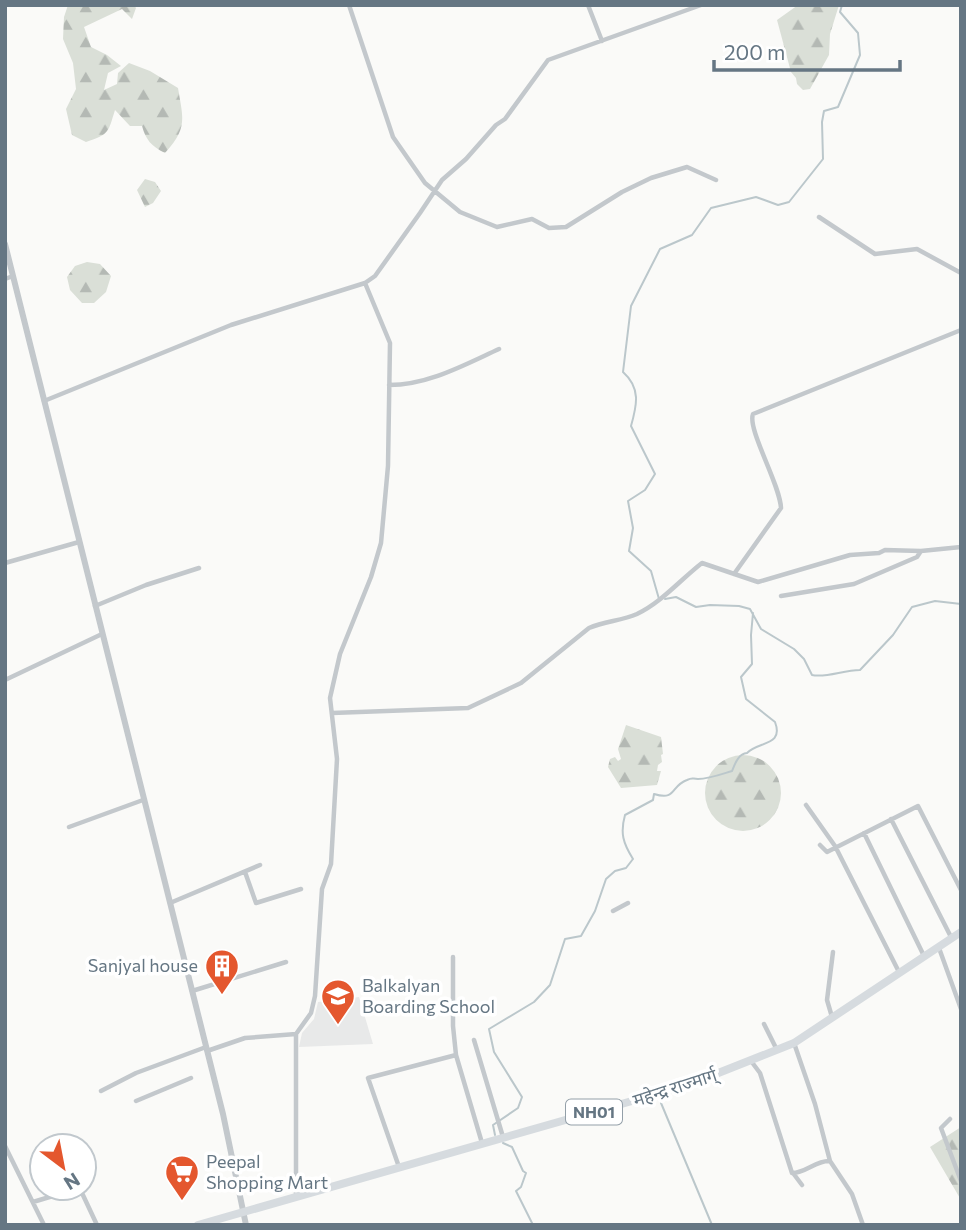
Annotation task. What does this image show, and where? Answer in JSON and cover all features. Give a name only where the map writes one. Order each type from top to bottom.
[{"type":"highway","name":"महेन्द्र राज्मार्ग्","points":[[198,1225],[688,1085],[794,1042],[961,932]]},
{"type":"street","points":[[349,5],[393,137],[433,191],[460,212],[497,228],[532,219],[549,228],[566,227],[622,192],[671,171],[687,167],[716,180]]},
{"type":"street","points":[[589,5],[602,41]]},
{"type":"street","points":[[44,401],[231,325],[365,283],[375,276],[442,180],[505,119],[548,60],[701,5]]},
{"type":"street","points":[[819,217],[875,254],[917,249],[961,273]]},
{"type":"street","points":[[5,245],[192,991],[246,1225]]},
{"type":"street","points":[[5,279],[13,276]]},
{"type":"street","points":[[296,1197],[296,1034],[311,1013],[315,996],[321,889],[331,864],[337,759],[330,698],[340,654],[371,577],[381,543],[388,466],[390,342],[365,283]]},
{"type":"street","points":[[734,574],[780,508],[780,499],[771,472],[751,424],[752,414],[961,330]]},
{"type":"street","points":[[389,385],[403,385],[428,379],[499,349]]},
{"type":"street","points":[[5,563],[79,542]]},
{"type":"street","points":[[331,713],[468,708],[521,683],[589,628],[635,615],[702,563],[758,582],[850,555],[885,550],[921,551],[961,547]]},
{"type":"street","points":[[781,596],[854,584],[917,557],[921,551]]},
{"type":"street","points":[[94,607],[146,585],[199,568]]},
{"type":"street","points":[[5,680],[102,634]]},
{"type":"street","points":[[69,827],[143,800]]},
{"type":"street","points":[[806,805],[835,846],[899,973]]},
{"type":"street","points":[[820,845],[827,852],[918,806],[961,890]]},
{"type":"street","points":[[891,819],[952,938]]},
{"type":"street","points":[[864,833],[924,956]]},
{"type":"street","points":[[169,903],[260,865]]},
{"type":"street","points":[[244,872],[256,903],[301,888]]},
{"type":"street","points":[[613,911],[628,903]]},
{"type":"street","points":[[938,947],[961,1009]]},
{"type":"street","points":[[832,1018],[827,1000],[833,952]]},
{"type":"street","points":[[453,957],[453,1026],[456,1055],[482,1144]]},
{"type":"street","points":[[192,991],[286,962]]},
{"type":"street","points":[[764,1024],[777,1050]]},
{"type":"street","points":[[101,1091],[136,1073],[206,1049],[245,1038],[296,1034]]},
{"type":"street","points":[[474,1040],[503,1138]]},
{"type":"street","points":[[794,1042],[815,1104],[830,1161],[852,1194],[863,1225]]},
{"type":"street","points":[[399,1167],[368,1078],[456,1055]]},
{"type":"street","points":[[751,1060],[760,1073],[792,1172],[802,1185]]},
{"type":"street","points":[[136,1101],[191,1078]]},
{"type":"street","points":[[950,1119],[941,1128],[961,1181]]},
{"type":"street","points":[[5,1146],[28,1192]]},
{"type":"street","points":[[792,1172],[798,1173],[830,1161]]},
{"type":"street","points":[[33,1202],[44,1225]]},
{"type":"street","points":[[86,1202],[97,1225]]},
{"type":"shaded area","name":"Balkalyan Boarding School","points":[[359,997],[373,1044],[299,1047],[302,1033],[314,1019],[318,1002]]},
{"type":"green space","points":[[68,5],[134,5],[136,8],[132,19],[122,9],[84,27],[91,47],[121,66],[108,73],[104,90],[117,84],[118,73],[129,63],[150,71],[178,88],[181,129],[165,153],[150,142],[142,126],[130,126],[115,110],[109,128],[100,137],[86,142],[72,135],[66,109],[76,89],[73,63],[63,39],[64,17]]},
{"type":"green space","points":[[798,5],[839,5],[830,34],[829,55],[810,89],[803,90],[791,72],[777,20]]},
{"type":"green space","points":[[145,179],[155,182],[161,191],[153,203],[145,207],[137,190]]},
{"type":"green space","points":[[87,262],[100,264],[111,276],[106,292],[94,303],[82,303],[70,290],[67,277],[75,266]]},
{"type":"green space","points":[[626,725],[661,737],[663,754],[662,762],[658,765],[657,771],[661,771],[657,785],[621,788],[608,767],[610,759],[621,759],[618,749]]},
{"type":"green space","points":[[736,755],[750,755],[764,761],[775,772],[781,793],[778,808],[770,820],[750,831],[736,831],[722,825],[711,814],[705,800],[705,786],[711,772],[722,761]]},
{"type":"green space","points":[[961,1127],[961,1200],[930,1147]]},
{"type":"waterway","points":[[659,599],[651,571],[629,551],[633,528],[628,501],[645,490],[655,474],[631,426],[636,397],[633,384],[623,372],[631,306],[660,249],[692,235],[711,208],[756,197],[778,205],[789,202],[823,159],[824,111],[838,107],[860,55],[858,33],[840,12],[842,5]]},
{"type":"waterway","points":[[665,599],[676,597],[696,607],[739,606],[750,609],[761,629],[794,649],[804,659],[812,675],[818,676],[860,670],[893,635],[912,607],[935,601],[961,604]]},
{"type":"waterway","points":[[495,1135],[493,1125],[518,1108],[522,1097],[494,1052],[489,1029],[534,1002],[550,985],[565,939],[581,936],[595,911],[606,879],[615,871],[626,868],[633,859],[623,838],[625,815],[653,800],[654,794],[666,796],[689,779],[707,778],[732,771],[741,755],[769,742],[776,735],[775,722],[746,699],[741,677],[752,664],[753,613]]},
{"type":"waterway","points":[[661,1103],[712,1225]]},
{"type":"waterway","points":[[503,1143],[512,1147],[526,1173],[521,1187],[516,1191],[533,1225]]},
{"type":"place","name":"Sanjyal house","points":[[222,996]]},
{"type":"place","name":"Balkalyan Boarding School","points":[[338,1026]]},
{"type":"place","name":"Peepal Shopping Mart","points":[[182,1202]]}]
